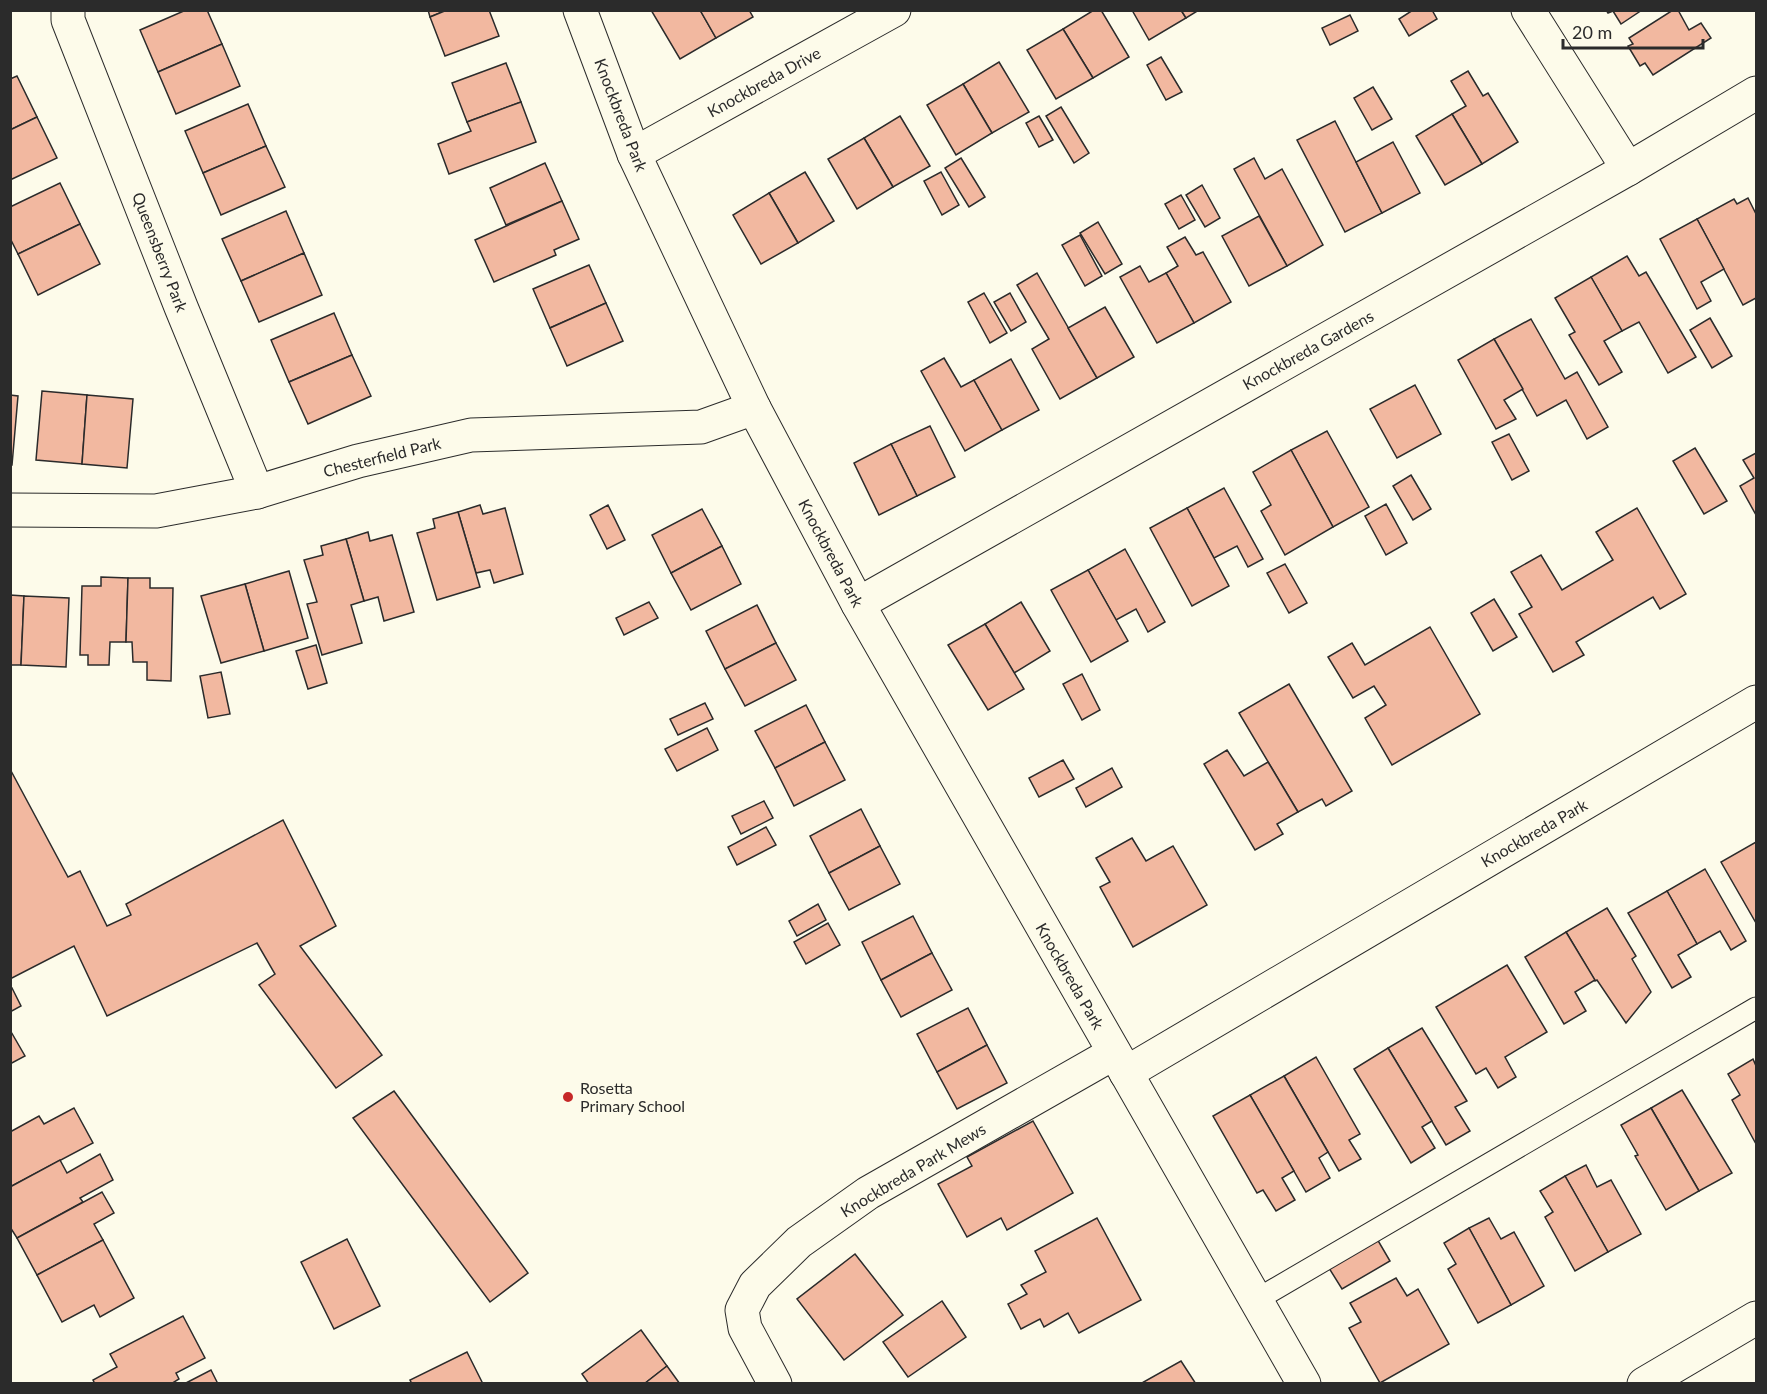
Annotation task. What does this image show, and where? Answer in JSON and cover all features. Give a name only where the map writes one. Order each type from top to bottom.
[{"type":"street","name":"Queensberry Park","points":[[68,10],[68,20],[257,492]]},
{"type":"street","name":"Knockbreda Park","points":[[580,10],[634,154],[754,408],[858,604],[1304,1383]]},
{"type":"street","name":"Knockbreda Drive","points":[[634,154],[894,10]]},
{"type":"street","points":[[1528,10],[1628,169]]},
{"type":"street","name":"Knockbreda Gardens","points":[[858,604],[1628,169],[1756,93]]},
{"type":"street","name":"Chesterfield Park","points":[[10,510],[156,511],[257,492],[358,461],[471,435],[701,427],[754,408]]},
{"type":"street","name":"Knockbreda Park","points":[[1120,1063],[1756,702]]},
{"type":"street","name":"Knockbreda Park Mews","points":[[775,1383],[745,1328],[742,1310],[755,1286],[799,1242],[868,1193],[1120,1063]]},
{"type":"street","points":[[1644,1383],[1756,1318]]},
{"type":"lane","points":[[1256,1300],[1756,1008]]},
{"type":"building","points":[[186,10],[207,10],[222,44],[158,72],[140,30]]},
{"type":"building","points":[[428,10],[447,10],[430,17]]},
{"type":"building","points":[[447,10],[489,10],[499,36],[445,56],[430,17]]},
{"type":"building","points":[[651,10],[700,10],[716,38],[680,59]]},
{"type":"building","points":[[700,10],[749,10],[753,17],[716,38]]},
{"type":"building","points":[[1094,10],[1101,10],[1129,57],[1093,78],[1063,29]]},
{"type":"building","points":[[1132,10],[1181,10],[1186,18],[1149,40]]},
{"type":"building","points":[[1181,10],[1199,10],[1186,18]]},
{"type":"building","points":[[1413,10],[1432,10],[1437,19],[1409,36],[1399,19]]},
{"type":"building","points":[[1606,10],[1642,10],[1621,24],[1613,11],[1608,13]]},
{"type":"building","points":[[1673,10],[1678,10],[1689,30],[1701,23],[1711,38],[1653,75],[1645,63],[1640,66],[1628,46],[1633,44],[1629,38]]},
{"type":"building","points":[[1350,15],[1358,31],[1330,45],[1322,28]]},
{"type":"building","points":[[1063,29],[1093,78],[1056,99],[1027,50]]},
{"type":"building","points":[[222,44],[240,86],[176,114],[158,72]]},
{"type":"building","points":[[1161,57],[1182,92],[1166,100],[1147,65]]},
{"type":"building","points":[[999,62],[1029,112],[992,133],[963,84]]},
{"type":"building","points":[[506,63],[521,102],[467,122],[452,83]]},
{"type":"building","points":[[1468,71],[1483,96],[1488,93],[1518,142],[1482,164],[1452,114],[1466,106],[1451,81]]},
{"type":"building","points":[[17,76],[37,117],[10,130],[10,79]]},
{"type":"building","points":[[963,84],[992,133],[956,155],[927,105]]},
{"type":"building","points":[[1373,87],[1392,119],[1372,130],[1354,98]]},
{"type":"building","points":[[521,102],[536,142],[449,174],[438,144],[471,131],[467,122]]},
{"type":"building","points":[[248,104],[266,146],[203,173],[185,131]]},
{"type":"building","points":[[1061,107],[1089,153],[1074,163],[1046,116]]},
{"type":"building","points":[[1452,114],[1482,164],[1445,185],[1416,136]]},
{"type":"building","points":[[900,116],[930,166],[893,187],[864,138]]},
{"type":"building","points":[[1039,116],[1053,140],[1039,147],[1026,123]]},
{"type":"building","points":[[37,117],[57,158],[10,180],[10,130]]},
{"type":"building","points":[[1335,121],[1382,213],[1345,232],[1297,140]]},
{"type":"building","points":[[864,138],[893,187],[857,209],[828,159]]},
{"type":"building","points":[[1393,142],[1420,193],[1382,213],[1356,162]]},
{"type":"building","points":[[266,146],[285,187],[221,215],[203,173]]},
{"type":"building","points":[[961,158],[985,197],[969,207],[945,168]]},
{"type":"building","points":[[1254,158],[1265,179],[1282,169],[1323,245],[1287,266],[1234,169]]},
{"type":"building","points":[[545,163],[562,201],[506,225],[490,188]]},
{"type":"building","points":[[805,172],[834,221],[798,243],[769,193]]},
{"type":"building","points":[[941,172],[959,205],[942,215],[924,181]]},
{"type":"building","points":[[60,183],[80,224],[18,254],[10,238],[10,207]]},
{"type":"building","points":[[1202,185],[1220,218],[1205,227],[1186,195]]},
{"type":"building","points":[[769,193],[798,243],[761,264],[733,215]]},
{"type":"building","points":[[1181,195],[1195,220],[1179,229],[1165,204]]},
{"type":"building","points":[[1748,198],[1756,214],[1756,298],[1743,305],[1697,219],[1734,199],[1737,204]]},
{"type":"building","points":[[562,201],[579,239],[554,250],[556,255],[494,282],[475,240]]},
{"type":"building","points":[[286,211],[304,253],[241,281],[222,239]]},
{"type":"building","points":[[1259,216],[1287,266],[1249,286],[1222,236]]},
{"type":"building","points":[[1697,219],[1724,269],[1701,282],[1711,301],[1697,309],[1660,239]]},
{"type":"building","points":[[1098,222],[1122,264],[1105,274],[1080,233]]},
{"type":"building","points":[[80,224],[100,264],[38,295],[18,254]]},
{"type":"building","points":[[1080,235],[1102,276],[1085,286],[1062,245]]},
{"type":"building","points":[[1185,237],[1196,255],[1203,252],[1231,302],[1194,323],[1166,273],[1178,266],[1167,247]]},
{"type":"building","points":[[304,253],[322,295],[259,322],[241,281]]},
{"type":"building","points":[[1627,256],[1639,276],[1646,272],[1696,357],[1668,373],[1639,322],[1622,331],[1591,277]]},
{"type":"building","points":[[589,265],[606,303],[550,328],[533,289]]},
{"type":"building","points":[[1140,266],[1149,282],[1166,273],[1194,323],[1157,343],[1120,277]]},
{"type":"building","points":[[1037,273],[1097,378],[1060,399],[1032,349],[1049,339],[1017,285]]},
{"type":"building","points":[[1591,277],[1622,331],[1604,341],[1622,372],[1599,385],[1569,335],[1575,332],[1555,298]]},
{"type":"building","points":[[984,293],[1007,333],[990,343],[968,302]]},
{"type":"building","points":[[1010,293],[1026,322],[1011,331],[994,302]]},
{"type":"building","points":[[606,303],[623,341],[567,366],[550,328]]},
{"type":"building","points":[[1105,307],[1134,357],[1097,378],[1068,328]]},
{"type":"building","points":[[334,313],[352,355],[289,382],[271,340]]},
{"type":"building","points":[[1710,318],[1732,356],[1712,368],[1690,330]]},
{"type":"building","points":[[1531,319],[1565,379],[1577,372],[1608,427],[1587,439],[1566,400],[1537,416],[1494,339]]},
{"type":"building","points":[[1494,339],[1523,389],[1504,400],[1516,419],[1496,429],[1458,360]]},
{"type":"building","points":[[352,355],[371,396],[308,424],[289,382]]},
{"type":"building","points":[[944,358],[961,387],[974,380],[1002,430],[965,451],[921,371]]},
{"type":"building","points":[[1011,359],[1039,410],[1002,430],[974,380]]},
{"type":"building","points":[[1415,385],[1441,434],[1397,458],[1370,409]]},
{"type":"building","points":[[42,391],[87,395],[82,464],[36,460]]},
{"type":"building","points":[[10,395],[18,396],[12,465],[10,465]]},
{"type":"building","points":[[87,395],[133,399],[127,468],[82,464]]},
{"type":"building","points":[[930,426],[955,477],[917,496],[891,444]]},
{"type":"building","points":[[1327,431],[1369,507],[1333,527],[1291,450]]},
{"type":"building","points":[[1509,434],[1529,471],[1512,480],[1492,442]]},
{"type":"building","points":[[891,444],[917,496],[879,515],[854,463]]},
{"type":"building","points":[[1695,448],[1727,501],[1704,514],[1673,461]]},
{"type":"building","points":[[1291,450],[1333,527],[1285,555],[1261,511],[1271,505],[1253,472]]},
{"type":"building","points":[[1756,453],[1756,515],[1740,486],[1754,478],[1743,460]]},
{"type":"building","points":[[1411,475],[1431,509],[1413,520],[1393,486]]},
{"type":"building","points":[[1224,488],[1263,559],[1248,567],[1237,546],[1214,558],[1187,508]]},
{"type":"building","points":[[1386,504],[1407,543],[1386,555],[1365,516]]},
{"type":"building","points":[[480,505],[483,514],[505,508],[523,574],[494,583],[490,570],[476,573],[458,512]]},
{"type":"building","points":[[608,505],[625,540],[607,549],[590,515]]},
{"type":"building","points":[[1187,508],[1229,586],[1192,606],[1150,528]]},
{"type":"building","points":[[1637,508],[1686,594],[1660,609],[1653,597],[1576,642],[1584,655],[1553,672],[1519,614],[1532,607],[1511,572],[1541,555],[1562,590],[1613,560],[1596,532]]},
{"type":"building","points":[[702,509],[722,546],[671,573],[652,535]]},
{"type":"building","points":[[458,512],[480,587],[437,600],[417,533],[435,528],[433,519]]},
{"type":"building","points":[[368,532],[370,541],[392,535],[414,612],[384,621],[378,597],[364,601],[346,539]]},
{"type":"building","points":[[346,539],[364,601],[351,605],[362,643],[322,655],[307,604],[317,602],[304,560],[323,555],[321,546]]},
{"type":"building","points":[[722,546],[741,584],[691,610],[671,573]]},
{"type":"building","points":[[1125,549],[1165,622],[1148,632],[1136,609],[1116,620],[1088,570]]},
{"type":"building","points":[[1285,564],[1307,603],[1289,613],[1267,573]]},
{"type":"building","points":[[1088,570],[1128,641],[1091,662],[1051,590]]},
{"type":"building","points":[[289,571],[308,638],[264,651],[245,584]]},
{"type":"building","points":[[101,577],[128,578],[126,642],[110,642],[109,665],[88,665],[88,655],[80,655],[82,586],[101,586]]},
{"type":"building","points":[[128,578],[150,578],[150,588],[173,588],[171,681],[147,680],[147,662],[133,662],[132,642],[126,642]]},
{"type":"building","points":[[245,584],[264,651],[221,663],[201,596]]},
{"type":"building","points":[[10,595],[24,596],[21,665],[10,665]]},
{"type":"building","points":[[24,596],[69,598],[66,667],[21,665]]},
{"type":"building","points":[[1494,599],[1517,637],[1493,651],[1471,613]]},
{"type":"building","points":[[649,602],[658,618],[624,635],[616,618]]},
{"type":"building","points":[[1021,602],[1050,651],[1014,673],[985,624]]},
{"type":"building","points":[[757,605],[776,643],[725,669],[706,631]]},
{"type":"building","points":[[985,624],[1024,689],[988,710],[948,645]]},
{"type":"building","points":[[1430,627],[1480,714],[1392,765],[1365,718],[1386,705],[1374,686],[1353,698],[1328,657],[1352,643],[1365,665]]},
{"type":"building","points":[[776,643],[796,680],[745,706],[725,669]]},
{"type":"building","points":[[316,645],[327,683],[308,689],[296,651]]},
{"type":"building","points":[[221,672],[230,714],[208,718],[200,676]]},
{"type":"building","points":[[1082,674],[1100,710],[1082,720],[1063,684]]},
{"type":"building","points":[[1289,684],[1352,791],[1326,806],[1322,799],[1298,812],[1239,713]]},
{"type":"building","points":[[705,703],[713,719],[678,735],[670,719]]},
{"type":"building","points":[[806,705],[825,742],[775,768],[755,731]]},
{"type":"building","points":[[707,728],[718,750],[677,771],[665,749]]},
{"type":"building","points":[[825,742],[845,780],[794,806],[775,768]]},
{"type":"building","points":[[1227,750],[1244,776],[1268,762],[1298,812],[1277,824],[1283,834],[1255,850],[1204,764]]},
{"type":"building","points":[[1063,760],[1074,779],[1039,797],[1029,778]]},
{"type":"building","points":[[1112,768],[1122,787],[1086,807],[1076,788]]},
{"type":"building","points":[[10,769],[68,877],[80,871],[107,926],[131,915],[126,904],[283,820],[336,926],[300,946],[382,1055],[336,1088],[259,985],[275,974],[257,943],[107,1016],[74,946],[10,979]]},
{"type":"building","points":[[764,801],[773,818],[741,834],[732,816]]},
{"type":"building","points":[[861,809],[880,846],[829,873],[810,836]]},
{"type":"building","points":[[766,827],[776,845],[737,865],[728,847]]},
{"type":"building","points":[[1132,838],[1146,861],[1173,846],[1207,905],[1133,947],[1100,887],[1110,882],[1096,858]]},
{"type":"building","points":[[1756,842],[1756,923],[1721,862]]},
{"type":"building","points":[[880,846],[900,884],[849,910],[829,873]]},
{"type":"building","points":[[1705,869],[1746,941],[1731,950],[1720,931],[1697,944],[1667,891]]},
{"type":"building","points":[[1667,891],[1697,944],[1678,955],[1691,977],[1672,988],[1628,913]]},
{"type":"building","points":[[818,904],[826,920],[797,936],[789,921]]},
{"type":"building","points":[[1607,908],[1636,956],[1632,959],[1651,992],[1626,1023],[1597,980],[1595,981],[1566,932]]},
{"type":"building","points":[[913,916],[932,953],[881,980],[862,942]]},
{"type":"building","points":[[828,923],[840,945],[806,964],[794,942]]},
{"type":"building","points":[[1566,932],[1595,980],[1575,992],[1586,1011],[1564,1024],[1525,957]]},
{"type":"building","points":[[932,953],[952,990],[901,1017],[881,980]]},
{"type":"building","points":[[1507,965],[1547,1032],[1505,1057],[1516,1077],[1498,1088],[1486,1068],[1476,1074],[1436,1007]]},
{"type":"building","points":[[12,988],[21,1006],[10,1012],[10,989]]},
{"type":"building","points":[[968,1008],[987,1045],[937,1072],[917,1034]]},
{"type":"building","points":[[1422,1028],[1467,1101],[1455,1107],[1470,1131],[1446,1145],[1388,1048]]},
{"type":"building","points":[[10,1030],[25,1056],[10,1064]]},
{"type":"building","points":[[987,1045],[1007,1083],[957,1109],[937,1072]]},
{"type":"building","points":[[1388,1048],[1432,1121],[1422,1127],[1435,1148],[1411,1163],[1354,1069]]},
{"type":"building","points":[[1316,1057],[1360,1134],[1349,1140],[1361,1159],[1339,1171],[1284,1076]]},
{"type":"building","points":[[1753,1059],[1756,1066],[1756,1144],[1732,1100],[1740,1095],[1728,1074]]},
{"type":"building","points":[[1284,1076],[1328,1152],[1319,1158],[1330,1178],[1306,1192],[1250,1095]]},
{"type":"building","points":[[1682,1090],[1732,1173],[1699,1191],[1651,1108]]},
{"type":"building","points":[[394,1091],[528,1273],[490,1302],[353,1118]]},
{"type":"building","points":[[1250,1095],[1294,1171],[1282,1178],[1295,1200],[1276,1211],[1263,1190],[1257,1193],[1213,1116]]},
{"type":"building","points":[[74,1108],[93,1143],[10,1187],[10,1132],[39,1116],[44,1124]]},
{"type":"building","points":[[1651,1108],[1699,1191],[1666,1210],[1635,1156],[1638,1155],[1621,1125]]},
{"type":"building","points":[[1033,1121],[1073,1193],[1007,1230],[1001,1218],[967,1237],[938,1184],[972,1166],[967,1157]]},
{"type":"building","points":[[100,1154],[113,1180],[80,1198],[83,1202],[17,1238],[10,1227],[10,1187],[60,1160],[67,1173]]},
{"type":"building","points":[[1586,1165],[1597,1187],[1611,1180],[1641,1234],[1608,1252],[1565,1176]]},
{"type":"building","points":[[1565,1176],[1608,1252],[1575,1271],[1545,1217],[1553,1212],[1540,1191]]},
{"type":"building","points":[[102,1192],[114,1213],[94,1224],[103,1240],[37,1275],[17,1238]]},
{"type":"building","points":[[1097,1218],[1141,1300],[1079,1333],[1068,1313],[1044,1327],[1040,1319],[1021,1329],[1008,1304],[1027,1294],[1021,1285],[1046,1272],[1035,1251]]},
{"type":"building","points":[[1489,1218],[1501,1239],[1514,1232],[1544,1286],[1511,1305],[1469,1228]]},
{"type":"building","points":[[1469,1228],[1511,1305],[1478,1323],[1448,1269],[1456,1264],[1444,1243]]},
{"type":"building","points":[[1373,1232],[1390,1261],[1342,1289],[1324,1260]]},
{"type":"building","points":[[347,1239],[380,1306],[334,1329],[301,1262]]},
{"type":"building","points":[[103,1240],[134,1298],[100,1317],[94,1305],[62,1322],[37,1275]]},
{"type":"building","points":[[855,1254],[903,1315],[844,1360],[797,1299]]},
{"type":"building","points":[[1396,1278],[1407,1296],[1418,1289],[1449,1344],[1380,1383],[1349,1328],[1361,1322],[1350,1303]]},
{"type":"building","points":[[942,1301],[966,1337],[908,1377],[883,1342]]},
{"type":"building","points":[[183,1316],[205,1358],[176,1373],[179,1379],[171,1384],[95,1384],[93,1380],[117,1367],[110,1354]]},
{"type":"building","points":[[641,1330],[667,1366],[644,1384],[589,1384],[582,1374]]},
{"type":"building","points":[[467,1352],[483,1384],[412,1384],[410,1380]]},
{"type":"building","points":[[1181,1361],[1196,1384],[1140,1384]]},
{"type":"building","points":[[667,1366],[680,1384],[644,1384]]},
{"type":"building","points":[[211,1370],[218,1384],[184,1384]]},
{"type":"place","name":"Rosetta Primary School","points":[[568,1097]]}]
